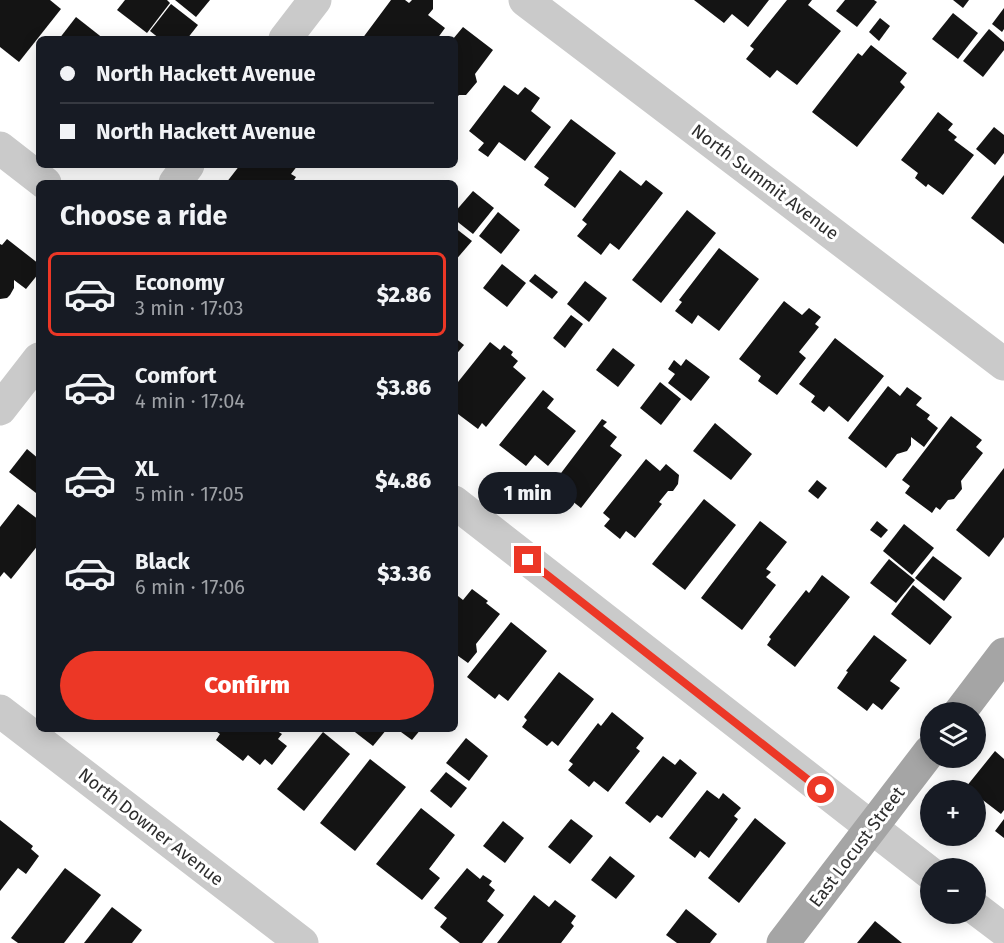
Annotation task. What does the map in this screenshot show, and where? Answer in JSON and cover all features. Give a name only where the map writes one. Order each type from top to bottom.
[{"type":"main road","points":[[968,702],[1004,654]]},
{"type":"main road","name":"East Locust Street","points":[[783,943],[920,764]]},
{"type":"street","points":[[287,36],[315,0]]},
{"type":"street","name":"North Summit Avenue","points":[[525,0],[1004,364]]},
{"type":"street","points":[[0,148],[41,180]]},
{"type":"street","points":[[0,409],[36,363]]},
{"type":"street","points":[[458,505],[920,865]]},
{"type":"street","name":"North Downer Avenue","points":[[0,711],[302,943]]},
{"type":"street","points":[[986,916],[1004,930]]},
{"type":"building","points":[[0,0],[50,0],[61,9],[40,36],[36,36],[36,41],[19,62],[0,47]]},
{"type":"building","points":[[125,0],[167,0],[170,3],[147,33],[117,10]]},
{"type":"building","points":[[175,0],[210,0],[196,17]]},
{"type":"building","points":[[391,0],[405,0],[409,3],[412,0],[433,0],[433,9],[428,15],[445,28],[439,36],[364,36]]},
{"type":"building","points":[[694,0],[769,0],[748,27],[732,14],[724,23]]},
{"type":"building","points":[[787,0],[812,0],[808,5],[841,31],[797,85],[777,70],[770,78],[746,59],[754,49],[750,46]]},
{"type":"building","points":[[845,0],[874,0],[877,2],[857,27],[836,11]]},
{"type":"building","points":[[953,0],[969,0],[963,8]]},
{"type":"building","points":[[171,4],[198,25],[189,36],[156,36],[150,31]]},
{"type":"building","points":[[1004,8],[1004,29],[1002,32],[992,24]]},
{"type":"building","points":[[953,13],[978,33],[958,59],[932,39]]},
{"type":"building","points":[[76,17],[100,36],[61,36]]},
{"type":"building","points":[[880,18],[890,26],[879,41],[869,32]]},
{"type":"building","points":[[463,27],[493,50],[475,74],[477,82],[466,95],[458,96],[458,36],[456,36]]},
{"type":"building","points":[[989,29],[1004,42],[1004,50],[983,77],[963,61]]},
{"type":"building","points":[[871,45],[907,73],[900,82],[905,87],[857,147],[812,112],[858,53],[862,56]]},
{"type":"building","points":[[504,85],[518,95],[525,87],[540,98],[531,111],[551,127],[525,161],[499,142],[488,157],[478,150],[484,143],[469,131]]},
{"type":"building","points":[[938,112],[953,124],[948,130],[957,137],[954,140],[974,155],[943,195],[928,184],[926,187],[915,178],[918,173],[901,160]]},
{"type":"building","points":[[571,119],[616,153],[575,208],[544,185],[549,178],[534,167]]},
{"type":"building","points":[[994,127],[1004,135],[1004,153],[995,165],[976,149]]},
{"type":"building","points":[[238,168],[296,168],[291,174],[296,177],[294,180],[228,180]]},
{"type":"building","points":[[620,170],[641,186],[646,180],[663,193],[619,250],[610,243],[601,255],[577,236],[587,224],[582,220]]},
{"type":"building","points":[[1004,175],[1004,244],[971,218]]},
{"type":"building","points":[[473,191],[494,208],[473,234],[458,222],[458,208]]},
{"type":"building","points":[[687,210],[716,233],[661,303],[632,280]]},
{"type":"building","points":[[498,212],[520,230],[501,254],[479,236]]},
{"type":"building","points":[[458,230],[472,241],[458,257]]},
{"type":"building","points":[[7,239],[36,262],[36,277],[26,289],[14,280],[14,288],[10,295],[0,299],[0,244],[2,245]]},
{"type":"building","points":[[719,248],[759,279],[719,331],[698,315],[692,324],[675,311],[682,302],[679,300]]},
{"type":"building","points":[[502,264],[526,283],[507,307],[483,288]]},
{"type":"building","points":[[535,274],[558,292],[552,299],[529,281]]},
{"type":"building","points":[[585,281],[607,298],[589,322],[567,304]]},
{"type":"building","points":[[784,301],[802,315],[809,308],[821,317],[815,324],[819,327],[799,352],[806,358],[777,395],[758,381],[761,376],[739,359]]},
{"type":"building","points":[[571,315],[583,324],[565,348],[553,338]]},
{"type":"building","points":[[835,338],[884,376],[848,422],[829,406],[824,412],[811,402],[815,396],[799,384]]},
{"type":"building","points":[[458,340],[464,345],[458,352]]},
{"type":"building","points":[[490,342],[500,350],[504,345],[513,352],[511,355],[518,361],[513,367],[526,378],[486,427],[482,423],[478,429],[458,414],[458,382]]},
{"type":"building","points":[[613,348],[635,365],[618,387],[596,370]]},
{"type":"building","points":[[686,359],[710,377],[691,401],[668,383],[675,374],[668,369],[674,360],[681,366]]},
{"type":"building","points":[[660,382],[681,399],[661,425],[640,408]]},
{"type":"building","points":[[888,386],[900,396],[907,387],[922,398],[916,405],[930,415],[927,419],[938,428],[924,447],[911,437],[911,445],[907,451],[897,454],[886,468],[848,438]]},
{"type":"building","points":[[543,390],[554,399],[547,408],[576,431],[548,466],[535,455],[526,466],[499,445]]},
{"type":"building","points":[[951,416],[982,440],[976,447],[983,453],[961,481],[962,489],[954,499],[948,500],[940,510],[936,507],[932,513],[905,493],[910,486],[902,480]]},
{"type":"building","points":[[602,419],[607,422],[603,426],[617,437],[610,446],[622,455],[581,508],[552,485]]},
{"type":"building","points":[[715,423],[752,454],[731,480],[693,451]]},
{"type":"building","points":[[27,449],[36,456],[36,493],[9,472]]},
{"type":"building","points":[[646,459],[660,471],[666,464],[679,475],[678,484],[659,502],[662,504],[635,538],[626,531],[620,539],[604,526],[610,519],[603,513]]},
{"type":"building","points":[[1004,468],[1004,537],[989,557],[956,530]]},
{"type":"building","points":[[817,480],[827,488],[818,499],[808,491]]},
{"type":"building","points":[[704,499],[736,525],[685,590],[652,564]]},
{"type":"building","points":[[18,504],[36,518],[36,548],[11,579],[4,572],[0,577],[0,527]]},
{"type":"building","points":[[760,521],[787,542],[766,569],[771,572],[766,577],[776,585],[742,630],[701,598]]},
{"type":"building","points":[[877,521],[888,530],[881,538],[870,530]]},
{"type":"building","points":[[904,524],[934,548],[912,575],[883,551]]},
{"type":"building","points":[[933,556],[962,578],[944,601],[915,578]]},
{"type":"building","points":[[889,559],[915,580],[896,603],[870,583]]},
{"type":"building","points":[[822,575],[850,597],[795,667],[767,645],[771,639],[769,637],[806,590],[809,593]]},
{"type":"building","points":[[913,585],[952,617],[930,645],[891,614]]},
{"type":"building","points":[[472,589],[500,614],[476,644],[477,652],[468,663],[458,656],[458,596],[463,600]]},
{"type":"building","points":[[511,622],[547,651],[508,701],[499,694],[495,699],[467,677]]},
{"type":"building","points":[[874,635],[907,660],[890,681],[900,688],[882,710],[873,703],[867,711],[837,688],[848,672],[846,671]]},
{"type":"building","points":[[559,672],[594,699],[558,746],[552,741],[547,746],[522,727],[527,720],[524,717]]},
{"type":"building","points":[[612,712],[644,738],[636,748],[640,751],[608,792],[594,781],[589,787],[568,770],[573,764],[569,761],[598,723],[601,726]]},
{"type":"building","points":[[217,732],[279,732],[282,734],[278,739],[287,746],[272,765],[265,759],[260,765],[248,755],[243,761],[216,740],[220,734]]},
{"type":"building","points":[[323,732],[350,754],[304,811],[277,789]]},
{"type":"building","points":[[355,732],[385,732],[373,746]]},
{"type":"building","points":[[401,732],[419,732],[412,740]]},
{"type":"building","points":[[466,738],[488,756],[469,781],[446,763]]},
{"type":"building","points":[[995,751],[1004,759],[1004,810],[1001,814],[986,802],[986,780],[972,780],[981,768],[986,768],[986,762]]},
{"type":"building","points":[[663,756],[675,765],[680,759],[697,773],[662,818],[657,815],[650,823],[625,803]]},
{"type":"building","points":[[370,759],[406,787],[355,851],[320,823]]},
{"type":"building","points":[[446,772],[467,788],[451,808],[430,791]]},
{"type":"building","points":[[707,790],[719,799],[723,793],[741,808],[734,816],[738,819],[709,858],[700,851],[695,858],[669,838]]},
{"type":"building","points":[[421,808],[455,835],[429,869],[440,878],[422,900],[376,864]]},
{"type":"building","points":[[755,818],[786,843],[739,903],[708,878]]},
{"type":"building","points":[[571,819],[593,836],[570,864],[548,847]]},
{"type":"building","points":[[1004,819],[1004,838],[995,831]]},
{"type":"building","points":[[0,820],[33,846],[31,849],[39,856],[26,874],[18,868],[0,891]]},
{"type":"building","points":[[503,821],[524,838],[505,863],[483,846]]},
{"type":"building","points":[[610,856],[635,876],[616,899],[591,880]]},
{"type":"building","points":[[65,868],[101,895],[64,943],[18,943],[11,938]]},
{"type":"building","points":[[467,868],[480,879],[483,875],[492,881],[489,885],[495,890],[487,901],[504,915],[482,943],[460,943],[440,927],[447,918],[434,908]]},
{"type":"building","points":[[534,895],[549,907],[555,900],[576,916],[571,923],[574,926],[561,943],[497,943]]},
{"type":"building","points":[[112,907],[142,930],[132,943],[84,943]]},
{"type":"building","points":[[686,909],[717,934],[710,943],[677,943],[666,935]]},
{"type":"building","points":[[875,921],[902,943],[857,943]]},
{"type":"route","points":[[528,560],[821,790]]}]
